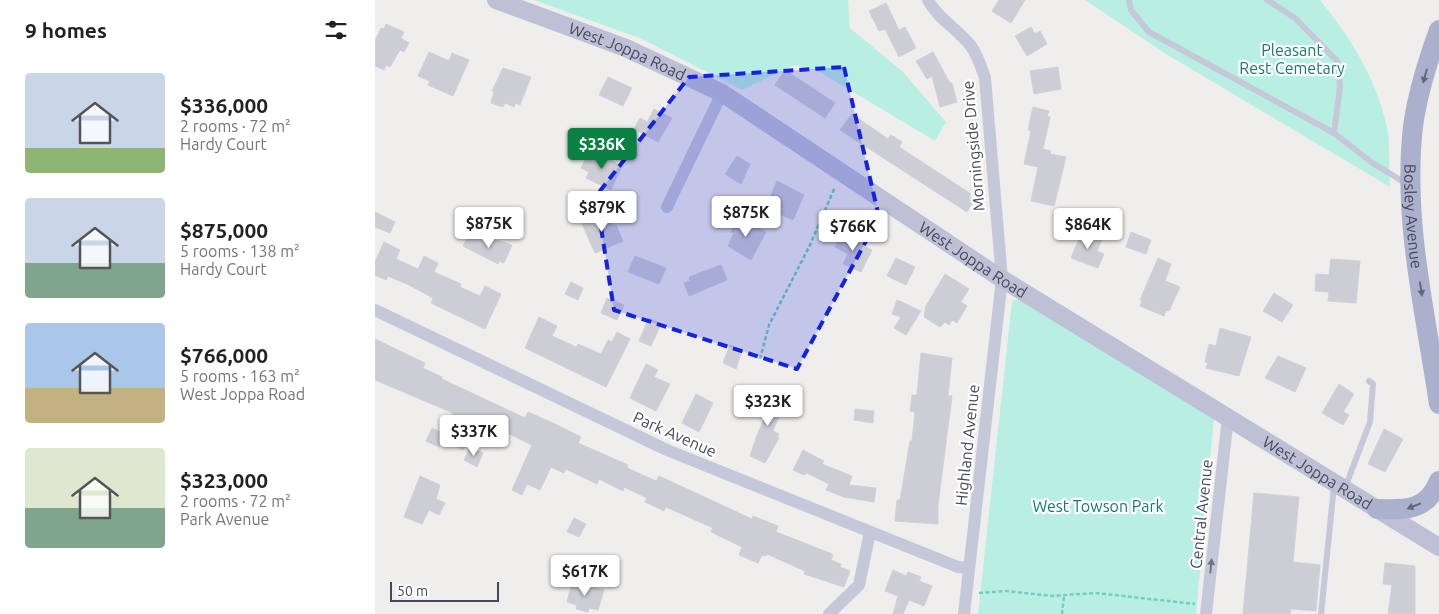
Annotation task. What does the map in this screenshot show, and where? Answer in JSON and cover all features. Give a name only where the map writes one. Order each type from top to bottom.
[{"type":"main road","name":"Bosley Avenue","points":[[1439,30],[1421,92],[1412,135],[1410,186],[1415,245],[1439,404]]},
{"type":"main road","points":[[1377,509],[1403,510],[1416,507],[1434,494],[1439,481]]},
{"type":"street","name":"West Joppa Road","points":[[496,0],[626,48],[722,92],[1002,279],[1439,547]]},
{"type":"street","name":"Morningside Drive","points":[[928,0],[942,19],[970,44],[979,60],[985,78],[990,112],[994,201],[1002,279]]},
{"type":"street","points":[[667,207],[722,92]]},
{"type":"street","name":"Highland Avenue","points":[[964,614],[1002,279]]},
{"type":"street","name":"Park Avenue","points":[[375,310],[667,450],[957,567],[969,568]]},
{"type":"street","name":"Central Avenue","points":[[1206,610],[1228,418]]},
{"type":"street","points":[[829,614],[859,585],[870,532]]},
{"type":"lane","points":[[1129,0],[1131,10],[1149,32],[1335,133],[1371,162],[1410,186]]},
{"type":"lane","points":[[1267,0],[1295,18],[1338,62],[1339,88],[1335,133]]},
{"type":"lane","points":[[1321,614],[1339,486],[1370,422],[1373,384],[1369,381]]},
{"type":"path","points":[[759,359],[769,325],[809,247],[841,172]]},
{"type":"path","points":[[977,593],[1006,591],[1064,595],[1096,593],[1206,610]]},
{"type":"path","points":[[1062,614],[1064,595]]},
{"type":"highlighted area","points":[[844,67],[879,217],[797,369],[614,310],[596,196],[689,77]]},
{"type":"green space","points":[[534,0],[848,0],[850,28],[903,72],[946,122],[935,141],[818,71],[794,65],[742,90],[642,39]]},
{"type":"green space","name":"Pleasant Rest Cemetary","points":[[1085,0],[1320,0],[1353,46],[1378,96],[1388,133],[1390,187],[1166,54]]},
{"type":"green space","name":"West Towson Park","points":[[1018,299],[1214,417],[1196,614],[978,614],[1012,301]]},
{"type":"building","points":[[999,0],[1025,0],[1011,23],[992,11]]},
{"type":"building","points":[[886,3],[899,30],[905,27],[916,48],[899,57],[885,29],[879,31],[869,11]]},
{"type":"building","points":[[386,24],[404,32],[401,38],[409,43],[404,52],[400,50],[390,67],[386,65],[384,70],[375,66],[375,41],[381,28],[384,29]]},
{"type":"building","points":[[1031,27],[1035,34],[1040,31],[1047,44],[1027,56],[1015,36]]},
{"type":"building","points":[[429,52],[449,61],[452,53],[469,60],[453,96],[428,85],[430,81],[418,76]]},
{"type":"building","points":[[933,52],[950,83],[952,83],[957,102],[940,107],[932,76],[927,79],[916,61]]},
{"type":"building","points":[[1058,67],[1061,89],[1034,94],[1030,71]]},
{"type":"building","points":[[503,68],[531,77],[520,105],[515,103],[514,107],[505,103],[503,107],[491,103],[494,91],[492,91]]},
{"type":"building","points":[[785,70],[835,103],[825,118],[775,85]]},
{"type":"building","points":[[608,77],[632,88],[623,106],[599,95]]},
{"type":"building","points":[[1033,107],[1049,111],[1047,116],[1050,117],[1043,149],[1051,151],[1050,154],[1066,157],[1054,206],[1031,201],[1038,167],[1024,164],[1031,131],[1028,130]]},
{"type":"building","points":[[654,109],[672,118],[658,142],[634,129],[640,118],[647,122]]},
{"type":"building","points":[[852,114],[888,139],[891,135],[902,142],[899,147],[971,194],[969,196],[974,200],[967,212],[840,130]]},
{"type":"building","points":[[589,153],[600,158],[601,155],[622,166],[611,190],[586,178],[589,172],[581,168]]},
{"type":"building","points":[[737,156],[750,164],[741,184],[725,174]]},
{"type":"building","points":[[777,181],[804,195],[793,220],[779,214],[782,208],[768,202]]},
{"type":"building","points":[[375,212],[395,222],[390,233],[375,227]]},
{"type":"building","points":[[1083,212],[1096,217],[1091,229],[1078,224]]},
{"type":"building","points":[[606,214],[613,226],[616,225],[623,241],[595,253],[582,224]]},
{"type":"building","points":[[740,217],[766,232],[751,260],[728,246],[734,233],[731,232]]},
{"type":"building","points":[[1082,231],[1102,239],[1097,251],[1104,254],[1098,268],[1071,258]]},
{"type":"building","points":[[842,232],[861,241],[860,244],[872,250],[861,272],[843,264],[848,254],[835,247]]},
{"type":"building","points":[[1131,232],[1151,240],[1146,254],[1126,247]]},
{"type":"building","points":[[469,234],[491,245],[493,239],[512,245],[504,263],[499,261],[498,264],[463,246]]},
{"type":"building","points":[[384,242],[400,250],[396,259],[418,269],[424,256],[438,263],[434,272],[461,284],[460,287],[480,296],[485,286],[501,294],[485,329],[431,303],[433,298],[409,285],[388,276],[386,280],[375,275],[375,262]]},
{"type":"building","points":[[635,256],[666,268],[659,284],[628,272]]},
{"type":"building","points":[[896,258],[915,267],[906,285],[887,276]]},
{"type":"building","points":[[1158,258],[1171,264],[1165,281],[1180,287],[1169,311],[1166,310],[1164,316],[1140,306],[1142,301],[1140,300]]},
{"type":"building","points":[[1331,259],[1360,261],[1356,303],[1328,301],[1329,292],[1315,291],[1316,274],[1329,275]]},
{"type":"building","points":[[721,265],[727,280],[689,296],[684,283],[690,281],[689,277]]},
{"type":"building","points":[[945,274],[969,289],[961,302],[967,306],[957,323],[952,320],[949,325],[945,322],[940,327],[924,317],[926,306]]},
{"type":"building","points":[[571,282],[583,288],[578,300],[565,294]]},
{"type":"building","points":[[1274,293],[1293,305],[1282,322],[1263,311]]},
{"type":"building","points":[[607,298],[624,305],[617,320],[601,313]]},
{"type":"building","points":[[897,300],[921,311],[906,335],[894,328],[901,317],[892,314]]},
{"type":"building","points":[[539,317],[557,326],[552,336],[576,347],[578,344],[601,354],[608,340],[612,342],[617,332],[630,339],[606,387],[525,348]]},
{"type":"building","points":[[649,318],[661,324],[651,346],[639,341]]},
{"type":"building","points":[[1220,328],[1251,337],[1239,376],[1206,368],[1208,363],[1205,362],[1209,344],[1216,346]]},
{"type":"building","points":[[375,339],[425,363],[423,368],[442,377],[442,379],[525,418],[528,412],[581,437],[578,443],[628,465],[627,468],[656,481],[659,476],[752,519],[753,516],[778,526],[776,532],[830,553],[833,555],[831,560],[841,564],[840,567],[850,571],[844,587],[804,574],[805,571],[767,554],[766,556],[762,555],[758,563],[739,555],[742,547],[711,532],[713,528],[666,507],[664,511],[645,502],[647,498],[624,487],[623,491],[599,479],[597,484],[566,469],[564,473],[551,467],[540,490],[527,484],[522,495],[512,490],[532,445],[479,419],[463,450],[443,440],[439,447],[426,441],[432,428],[443,433],[453,413],[375,380]]},
{"type":"building","points":[[730,345],[742,350],[736,369],[723,363]]},
{"type":"building","points":[[921,353],[952,358],[948,396],[952,396],[938,505],[938,524],[895,521],[897,500],[900,500],[910,441],[912,441],[915,412],[910,411],[912,395],[917,395]]},
{"type":"building","points":[[1278,356],[1306,368],[1295,392],[1265,378]]},
{"type":"building","points":[[646,364],[658,370],[654,377],[670,384],[656,411],[630,398]]},
{"type":"building","points":[[1339,384],[1354,394],[1343,412],[1349,415],[1343,425],[1322,413]]},
{"type":"building","points":[[763,390],[786,399],[773,431],[779,434],[777,437],[779,438],[765,463],[750,456],[769,408],[757,403]]},
{"type":"building","points":[[696,394],[713,403],[699,432],[682,423]]},
{"type":"building","points":[[855,409],[874,411],[873,423],[854,420]]},
{"type":"building","points":[[1384,429],[1403,439],[1385,472],[1368,464]]},
{"type":"building","points":[[470,447],[483,453],[477,467],[464,460]]},
{"type":"building","points":[[803,450],[824,461],[822,464],[852,476],[849,485],[876,488],[874,502],[844,497],[826,490],[829,484],[807,473],[804,475],[793,470]]},
{"type":"building","points":[[420,476],[440,485],[436,499],[445,503],[439,515],[429,510],[422,524],[404,517]]},
{"type":"building","points":[[1254,493],[1299,497],[1293,562],[1320,565],[1316,611],[1291,609],[1290,614],[1243,614]]},
{"type":"building","points":[[574,518],[586,524],[579,537],[567,532]]},
{"type":"building","points":[[1385,563],[1415,566],[1415,614],[1388,614],[1392,585],[1383,584]]},
{"type":"building","points":[[893,570],[906,576],[908,572],[921,577],[919,581],[932,586],[924,606],[909,600],[903,614],[893,614],[898,596],[885,591]]},
{"type":"building","points":[[572,582],[604,590],[598,610],[589,608],[588,612],[576,609],[577,605],[567,602]]}]
